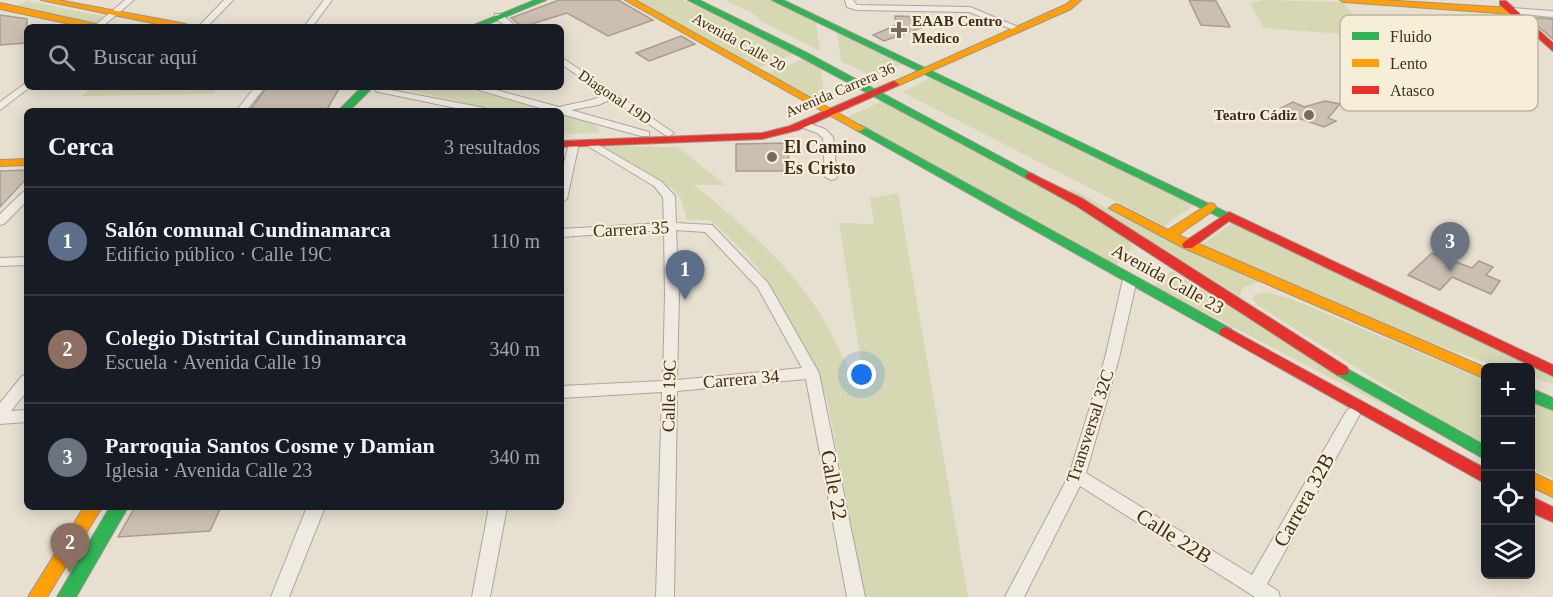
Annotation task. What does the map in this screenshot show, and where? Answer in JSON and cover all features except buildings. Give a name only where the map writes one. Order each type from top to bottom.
[{"type":"main road","points":[[45,0],[169,24]]},
{"type":"main road","points":[[469,24],[529,0]]},
{"type":"main road","points":[[480,24],[542,0]]},
{"type":"main road","name":"Avenida Calle 20","points":[[629,0],[829,110]]},
{"type":"main road","name":"Avenida Calle 20","points":[[692,0],[876,89]]},
{"type":"main road","name":"Avenida Calle 20","points":[[713,0],[876,89]]},
{"type":"main road","points":[[776,0],[1553,371]]},
{"type":"main road","name":"Avenida Carrera 36","points":[[567,144],[596,134],[741,138],[771,134],[805,125],[829,110],[1013,27],[1064,0]]},
{"type":"main road","name":"Avenida Carrera 36","points":[[1013,27],[1068,7],[1077,0]]},
{"type":"main road","points":[[1344,0],[1512,11]]},
{"type":"main road","points":[[1500,0],[1516,15]]},
{"type":"main road","points":[[6,6],[83,24]]},
{"type":"main road","points":[[1538,34],[1553,48]]},
{"type":"main road","points":[[758,72],[802,54]]},
{"type":"main road","name":"Avenida Calle 23","points":[[876,89],[1188,244],[1481,372]]},
{"type":"main road","name":"Avenida Calle 23","points":[[876,89],[1059,190],[1146,244],[1266,324],[1368,387],[1481,452]]},
{"type":"main road","points":[[346,108],[373,90]]},
{"type":"main road","points":[[360,108],[374,90]]},
{"type":"main road","name":"Avenida Carrera 36","points":[[564,137],[764,128],[829,110]]},
{"type":"main road","name":"Avenida Calle 23","points":[[829,110],[1481,475]]},
{"type":"main road","points":[[0,163],[24,162]]},
{"type":"main road","points":[[1169,235],[1210,207]]},
{"type":"main road","points":[[1188,244],[1229,216]]},
{"type":"main road","points":[[1128,278],[1146,244]]},
{"type":"main road","points":[[1128,278],[1169,259]]},
{"type":"main road","points":[[1266,324],[1249,306],[1247,296],[1253,291],[1296,293]]},
{"type":"main road","points":[[1438,352],[1481,367]]},
{"type":"main road","points":[[1535,385],[1553,390]]},
{"type":"main road","points":[[1535,396],[1553,404]]},
{"type":"main road","points":[[1535,480],[1553,489]]},
{"type":"main road","points":[[1535,505],[1553,515]]},
{"type":"main road","points":[[37,597],[91,510]]},
{"type":"main road","points":[[66,597],[118,510]]},
{"type":"street","points":[[100,24],[130,0]]},
{"type":"street","points":[[205,24],[229,0]]},
{"type":"street","points":[[310,24],[328,0]]},
{"type":"street","points":[[849,0],[850,5],[856,8],[969,5],[1013,27]]},
{"type":"street","points":[[1512,11],[1553,14]]},
{"type":"street","points":[[498,16],[509,24]]},
{"type":"street","name":"Diagonal 19D","points":[[564,62],[669,133]]},
{"type":"street","points":[[0,107],[24,87]]},
{"type":"street","points":[[243,108],[258,90]]},
{"type":"street","points":[[385,90],[471,108]]},
{"type":"street","points":[[466,107],[478,90]]},
{"type":"street","points":[[486,90],[552,108]]},
{"type":"street","points":[[564,109],[594,103],[613,95]]},
{"type":"street","points":[[564,113],[596,134]]},
{"type":"street","points":[[805,125],[828,137],[831,177]]},
{"type":"street","name":"Calle 19C","points":[[596,134],[658,184],[669,196],[672,294],[665,597]]},
{"type":"street","points":[[564,172],[567,144]]},
{"type":"street","points":[[0,221],[24,197]]},
{"type":"street","name":"Carrera 35","points":[[564,233],[700,226]]},
{"type":"street","name":"Calle 22","points":[[700,226],[713,232],[763,286],[812,373],[856,597]]},
{"type":"street","points":[[0,262],[24,261]]},
{"type":"street","name":"Transversal 32C","points":[[1014,597],[1077,476],[1112,358],[1128,278]]},
{"type":"street","name":"Carrera 34","points":[[564,392],[669,386],[812,373]]},
{"type":"street","points":[[0,416],[24,384]]},
{"type":"street","name":"Carrera 32B","points":[[1255,587],[1352,414]]},
{"type":"street","points":[[0,416],[24,416]]},
{"type":"street","name":"Calle 22B","points":[[1077,476],[1270,597]]},
{"type":"street","points":[[280,597],[315,510]]},
{"type":"street","points":[[481,597],[497,510]]},
{"type":"green space","points":[[634,0],[683,0],[794,54],[759,68]]},
{"type":"green space","points":[[725,0],[770,0],[816,22],[820,51],[762,22],[754,14]]},
{"type":"green space","points":[[1264,0],[1343,2],[1353,15],[1340,15],[1340,34],[1264,28],[1250,3]]},
{"type":"green space","points":[[27,1],[103,16],[96,23],[15,6]]},
{"type":"green space","points":[[837,33],[901,64],[873,77],[841,61]]},
{"type":"green space","points":[[803,59],[821,69],[825,100],[821,102],[768,73]]},
{"type":"green space","points":[[932,77],[1195,204],[1164,226],[902,92]]},
{"type":"green space","points":[[88,90],[217,90],[213,94],[81,96]]},
{"type":"green space","points":[[408,90],[472,90],[541,108],[488,108]]},
{"type":"green space","points":[[882,101],[1074,204],[1130,241],[1132,246],[1128,254],[1115,265],[848,117]]},
{"type":"green space","points":[[564,114],[595,125],[599,129],[598,133],[569,134],[564,132]]},
{"type":"green space","points":[[602,146],[678,147],[725,185],[694,185],[755,238],[797,281],[822,316],[853,378],[864,379],[839,223],[874,224],[870,198],[898,193],[968,597],[865,597],[828,404],[818,372],[784,309],[764,276],[746,254],[710,220],[687,220],[681,199],[672,188]]},
{"type":"green space","points":[[1072,189],[1142,227],[1260,282],[1244,287],[1239,296],[1069,191]]},
{"type":"green space","points":[[1234,222],[1524,363],[1488,363],[1420,339],[1200,246]]},
{"type":"green space","points":[[1172,271],[1397,412],[1154,286]]},
{"type":"green space","points":[[1263,292],[1289,298],[1481,378],[1481,443],[1454,429],[1257,305],[1253,299],[1254,295]]},
{"type":"green space","points":[[1535,368],[1553,377],[1553,384],[1535,378]]},
{"type":"green space","points":[[1535,401],[1553,409],[1553,479],[1535,470]]},
{"type":"traffic: fast","points":[[481,24],[542,0]]},
{"type":"traffic: fast","points":[[692,0],[802,54],[1030,176]]},
{"type":"traffic: fast","points":[[776,0],[1230,217]]},
{"type":"traffic: fast","points":[[346,108],[365,90]]},
{"type":"traffic: fast","points":[[860,128],[1226,332]]},
{"type":"traffic: fast","points":[[1342,371],[1481,451]]},
{"type":"traffic: fast","points":[[1535,396],[1553,404]]},
{"type":"traffic: fast","points":[[66,597],[117,510]]},
{"type":"traffic: slow","points":[[45,0],[170,24]]},
{"type":"traffic: slow","points":[[629,0],[860,128]]},
{"type":"traffic: slow","points":[[894,84],[1068,7],[1077,0]]},
{"type":"traffic: slow","points":[[1344,0],[1512,11]]},
{"type":"traffic: slow","points":[[0,6],[82,24]]},
{"type":"traffic: slow","points":[[0,163],[24,162]]},
{"type":"traffic: slow","points":[[1169,235],[1210,207]]},
{"type":"traffic: slow","points":[[1115,208],[1188,245],[1481,372]]},
{"type":"traffic: slow","points":[[1535,481],[1553,490]]},
{"type":"traffic: slow","points":[[37,597],[91,510]]},
{"type":"traffic: jam","points":[[1503,3],[1516,15]]},
{"type":"traffic: jam","points":[[1538,34],[1553,48]]},
{"type":"traffic: jam","points":[[564,144],[762,136],[794,128],[894,84]]},
{"type":"traffic: jam","points":[[1030,176],[1079,202],[1342,371]]},
{"type":"traffic: jam","points":[[1188,245],[1229,216]]},
{"type":"traffic: jam","points":[[1230,217],[1553,371]]},
{"type":"traffic: jam","points":[[1226,332],[1481,474]]},
{"type":"traffic: jam","points":[[1535,506],[1553,515]]},
{"type":"place","name":"EAAB Centro Medico","points":[[899,30]]},
{"type":"place","name":"Teatro Cádiz","points":[[1309,115]]},
{"type":"place","name":"El Camino Es Cristo","points":[[772,157]]},
{"type":"place","name":"Parroquia Santos Cosme y Damian","points":[[1450,272]]},
{"type":"place","name":"Salón comunal Cundinamarca","points":[[685,300]]},
{"type":"place","name":"Colegio Distrital Cundinamarca","points":[[70,573]]}]
